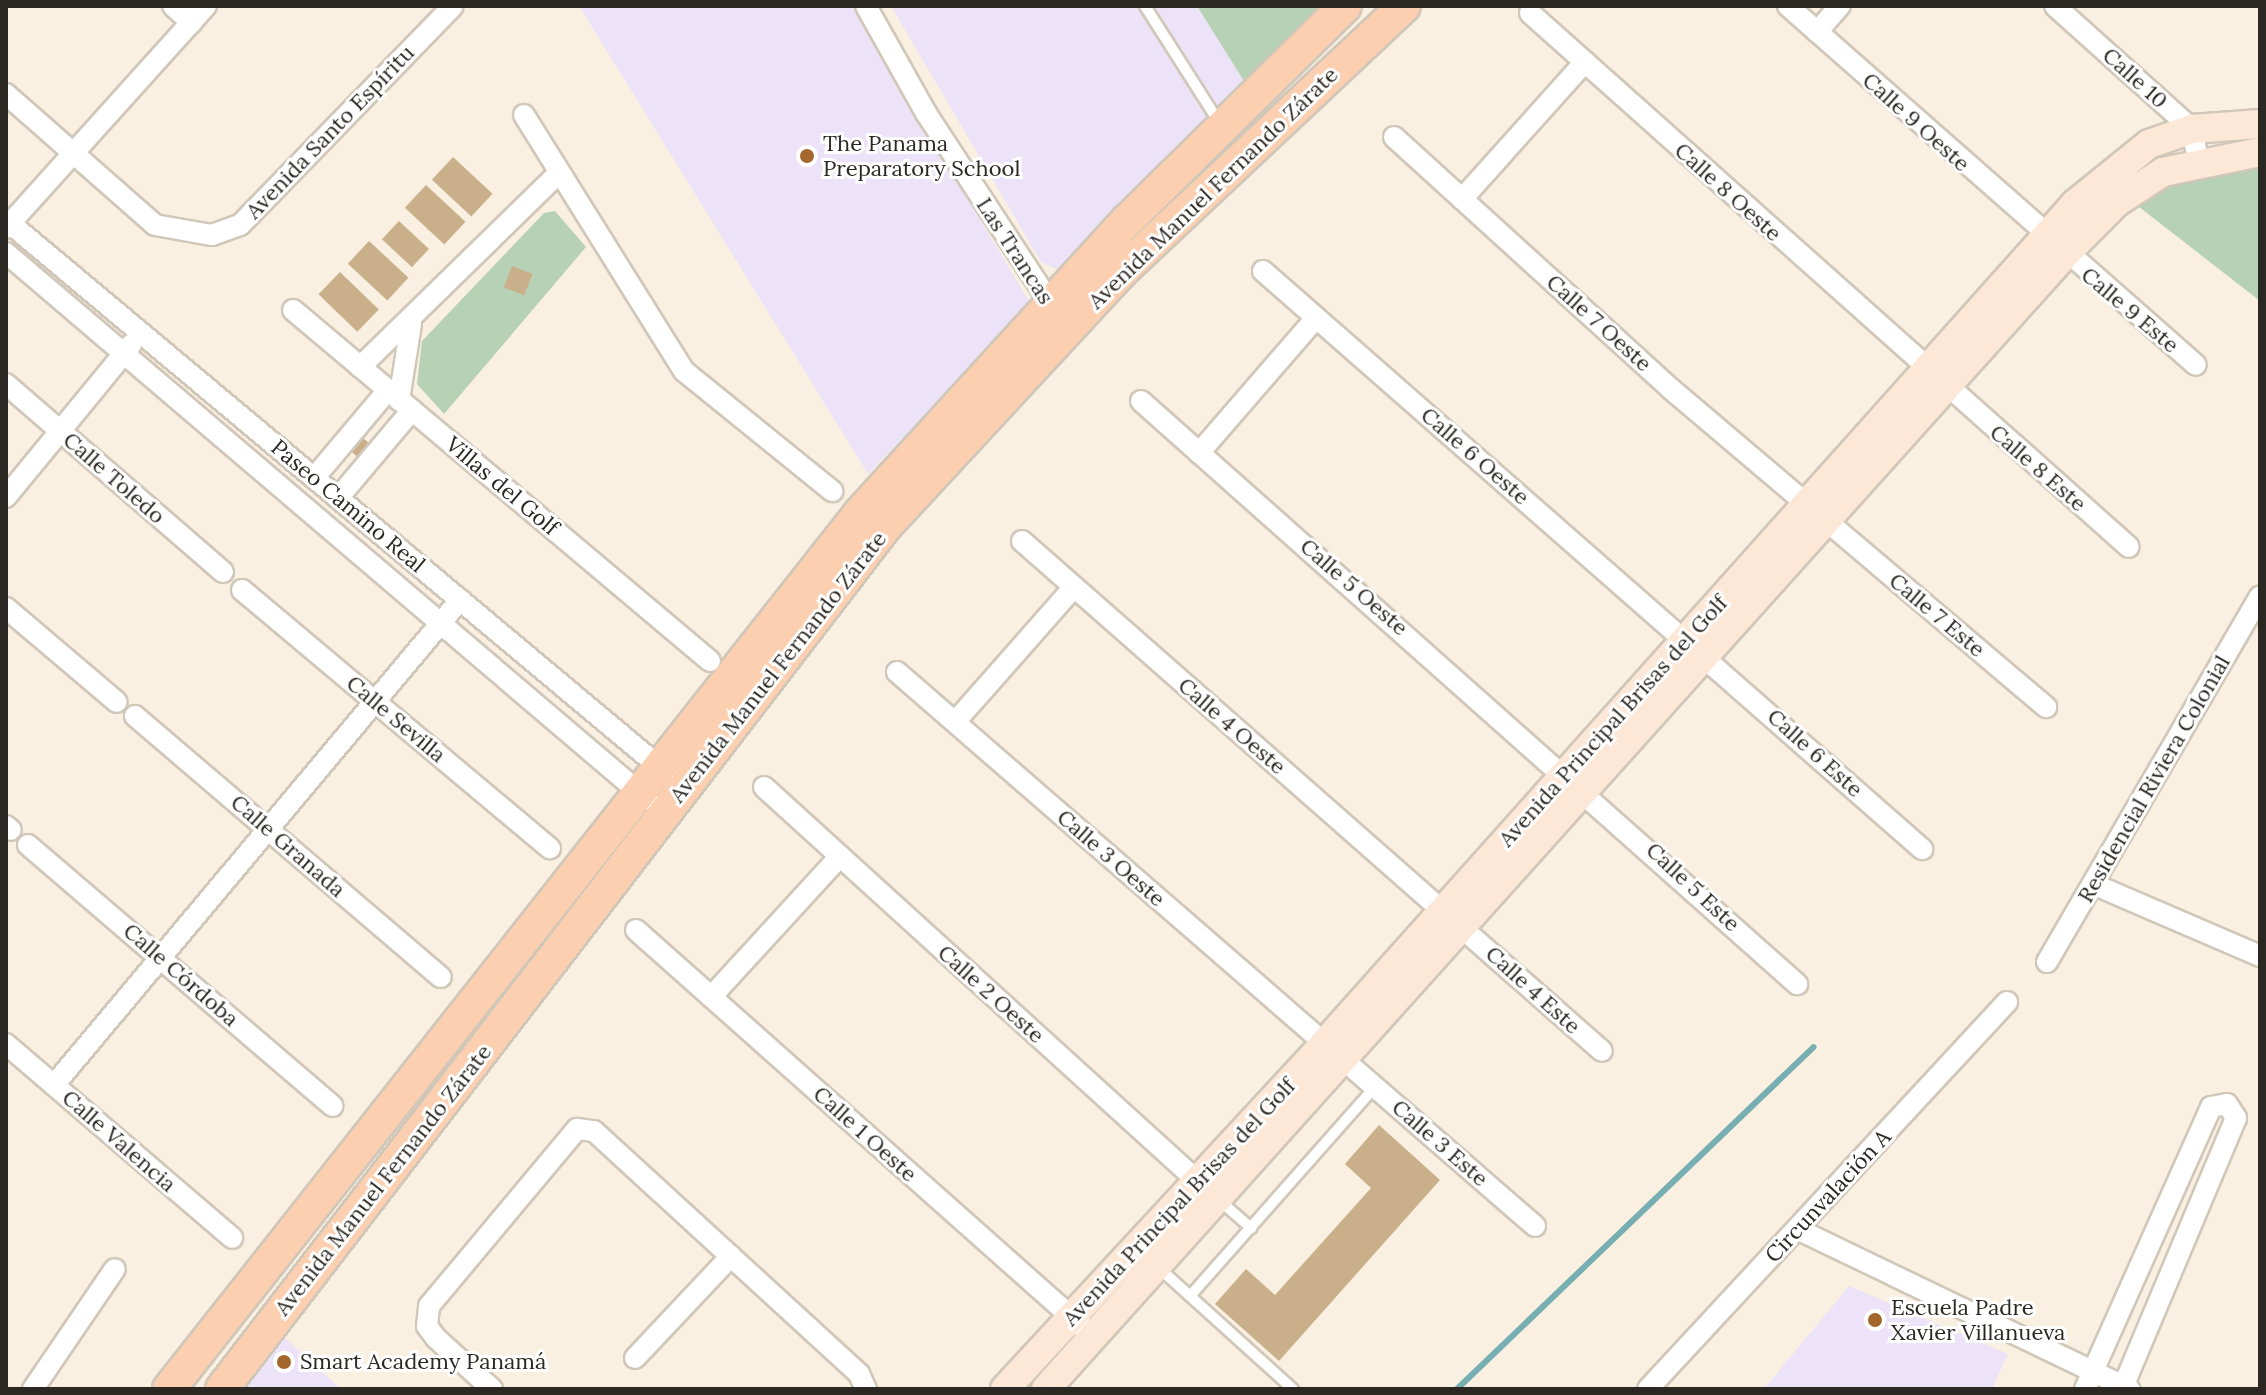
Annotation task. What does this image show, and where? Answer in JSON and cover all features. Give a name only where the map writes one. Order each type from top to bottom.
[{"type":"main road","name":"Avenida Manuel Fernando Zárate","points":[[1062,316],[1222,127],[1345,6]]},
{"type":"main road","name":"Avenida Manuel Fernando Zárate","points":[[222,1389],[663,791],[860,513],[1062,316],[1404,6]]},
{"type":"main road","name":"Avenida Manuel Fernando Zárate","points":[[169,1389],[471,999],[663,791]]},
{"type":"street","points":[[173,6],[192,23]]},
{"type":"street","points":[[7,224],[206,6]]},
{"type":"street","name":"Avenida Santo Espíritu","points":[[6,94],[155,225],[185,236],[240,225],[453,6]]},
{"type":"street","name":"Las Trancas","points":[[866,6],[1062,316]]},
{"type":"street","name":"Calle 9 Oeste","points":[[1788,6],[2054,246]]},
{"type":"street","points":[[1817,32],[1840,6]]},
{"type":"street","name":"Calle 10","points":[[2055,6],[2192,129]]},
{"type":"street","name":"Calle 8 Oeste","points":[[1530,13],[1937,381]]},
{"type":"street","points":[[1462,199],[1585,62]]},
{"type":"street","points":[[524,115],[684,371],[832,491]]},
{"type":"street","name":"Avenida Principal Brisas del Golf","points":[[1005,1389],[1073,1318],[1209,1191],[1335,1052],[1464,929],[1588,791],[1698,648],[1937,381],[2125,161],[2192,129],[2260,124]]},
{"type":"street","points":[[2192,129],[2198,161]]},
{"type":"street","name":"Calle 7 Oeste","points":[[1394,137],[1818,515]]},
{"type":"street","name":"Avenida Principal Brisas del Golf","points":[[2054,246],[2142,183],[2198,161],[2260,152]]},
{"type":"street","points":[[360,367],[411,324],[560,172]]},
{"type":"street","name":"Paseo Camino Real","points":[[7,224],[460,600],[663,791]]},
{"type":"street","name":"Calle 9 Este","points":[[2054,246],[2196,365]]},
{"type":"street","name":"Paseo Camino Real","points":[[6,253],[442,625],[663,791]]},
{"type":"street","name":"Calle 6 Oeste","points":[[1263,271],[1698,648]]},
{"type":"street","name":"Villas del Golf","points":[[293,310],[710,661]]},
{"type":"street","points":[[1199,453],[1316,318]]},
{"type":"street","points":[[338,498],[400,400],[411,324]]},
{"type":"street","points":[[6,497],[141,333]]},
{"type":"street","name":"Calle 8 Este","points":[[1937,381],[2129,547]]},
{"type":"street","name":"Calle Toledo","points":[[6,384],[223,572]]},
{"type":"street","points":[[314,478],[400,400]]},
{"type":"street","name":"Calle 5 Oeste","points":[[1141,401],[1588,791]]},
{"type":"street","name":"Calle 7 Este","points":[[1818,515],[2046,707]]},
{"type":"street","name":"Calle 4 Oeste","points":[[1022,541],[1464,929]]},
{"type":"street","points":[[955,722],[1074,587]]},
{"type":"street","name":"Calle Sevilla","points":[[242,590],[550,848]]},
{"type":"street","name":"Residencial Riviera Colonial","points":[[2047,962],[2260,596]]},
{"type":"street","points":[[54,1085],[460,600]]},
{"type":"street","points":[[6,608],[117,702]]},
{"type":"street","name":"Avenida Principal Brisas del Golf","points":[[1335,1052],[1442,911],[1566,773],[1698,648]]},
{"type":"street","name":"Calle 6 Este","points":[[1698,648],[1922,849]]},
{"type":"street","name":"Calle 3 Oeste","points":[[897,672],[1335,1052]]},
{"type":"street","name":"Calle Granada","points":[[135,716],[441,977]]},
{"type":"street","name":"Calle 2 Oeste","points":[[764,787],[1209,1191]]},
{"type":"street","name":"Calle 5 Este","points":[[1588,791],[1797,984]]},
{"type":"street","name":"Calle Córdoba","points":[[28,845],[333,1106]]},
{"type":"street","points":[[711,997],[840,856]]},
{"type":"street","points":[[2093,884],[2260,956]]},
{"type":"street","name":"Calle 4 Este","points":[[1464,929],[1602,1051]]},
{"type":"street","name":"Calle 1 Oeste","points":[[636,930],[1094,1337]]},
{"type":"street","name":"Circunvalación A","points":[[1648,1389],[2007,1002]]},
{"type":"street","name":"Calle Valencia","points":[[6,1044],[232,1238]]},
{"type":"street","name":"Calle 3 Este","points":[[1335,1052],[1535,1226]]},
{"type":"street","points":[[1797,1229],[2088,1381],[2125,1388],[2236,1118],[2227,1104],[2211,1107],[2088,1381]]},
{"type":"street","points":[[492,1389],[436,1338],[427,1326],[429,1306],[577,1129],[594,1131],[731,1256],[866,1389]]},
{"type":"street","name":"Avenida Principal Brisas del Golf","points":[[1046,1389],[1158,1267],[1209,1191]]},
{"type":"street","points":[[635,1358],[731,1256]]},
{"type":"street","points":[[33,1389],[115,1269]]},
{"type":"lane","points":[[1145,6],[1222,127]]},
{"type":"lane","points":[[1190,1296],[1376,1086]]},
{"type":"lane","points":[[1209,1191],[1251,1228]]},
{"type":"lane","points":[[1158,1267],[1293,1389]]},
{"type":"shaded area","name":"The Panama Preparatory School","points":[[579,6],[852,6],[1032,306],[868,474]]},
{"type":"shaded area","points":[[891,6],[1197,6],[1247,86],[1063,272],[1041,262]]},
{"type":"shaded area","name":"Escuela Padre Xavier Villanueva","points":[[1849,1286],[2008,1354],[1992,1389],[1764,1389]]},
{"type":"shaded area","name":"Smart Academy Panamá","points":[[278,1332],[341,1389],[237,1389]]},
{"type":"green space","points":[[1197,6],[1336,6],[1247,86]]},
{"type":"green space","points":[[2260,152],[2260,301],[2125,196]]},
{"type":"green space","points":[[555,211],[586,247],[444,414],[417,384],[422,341],[544,213]]},
{"type":"building","points":[[453,157],[492,194],[471,216],[432,180]]},
{"type":"building","points":[[426,185],[465,222],[444,244],[405,208]]},
{"type":"building","points":[[399,221],[429,249],[412,267],[382,239]]},
{"type":"building","points":[[369,241],[408,278],[387,300],[348,264]]},
{"type":"building","points":[[512,266],[533,274],[524,295],[504,287]]},
{"type":"building","points":[[340,272],[379,310],[357,332],[318,294]]},
{"type":"building","points":[[363,438],[369,443],[358,457],[351,452]]},
{"type":"building","points":[[1379,1125],[1440,1180],[1279,1361],[1215,1304],[1246,1269],[1275,1295],[1371,1188],[1345,1164]]},
{"type":"waterway","points":[[1457,1389],[1814,1047]]},
{"type":"place","name":"The Panama Preparatory School","points":[[807,156]]},
{"type":"place","name":"Escuela Padre Xavier Villanueva","points":[[1875,1320]]},
{"type":"place","name":"Smart Academy Panamá","points":[[284,1362]]}]
